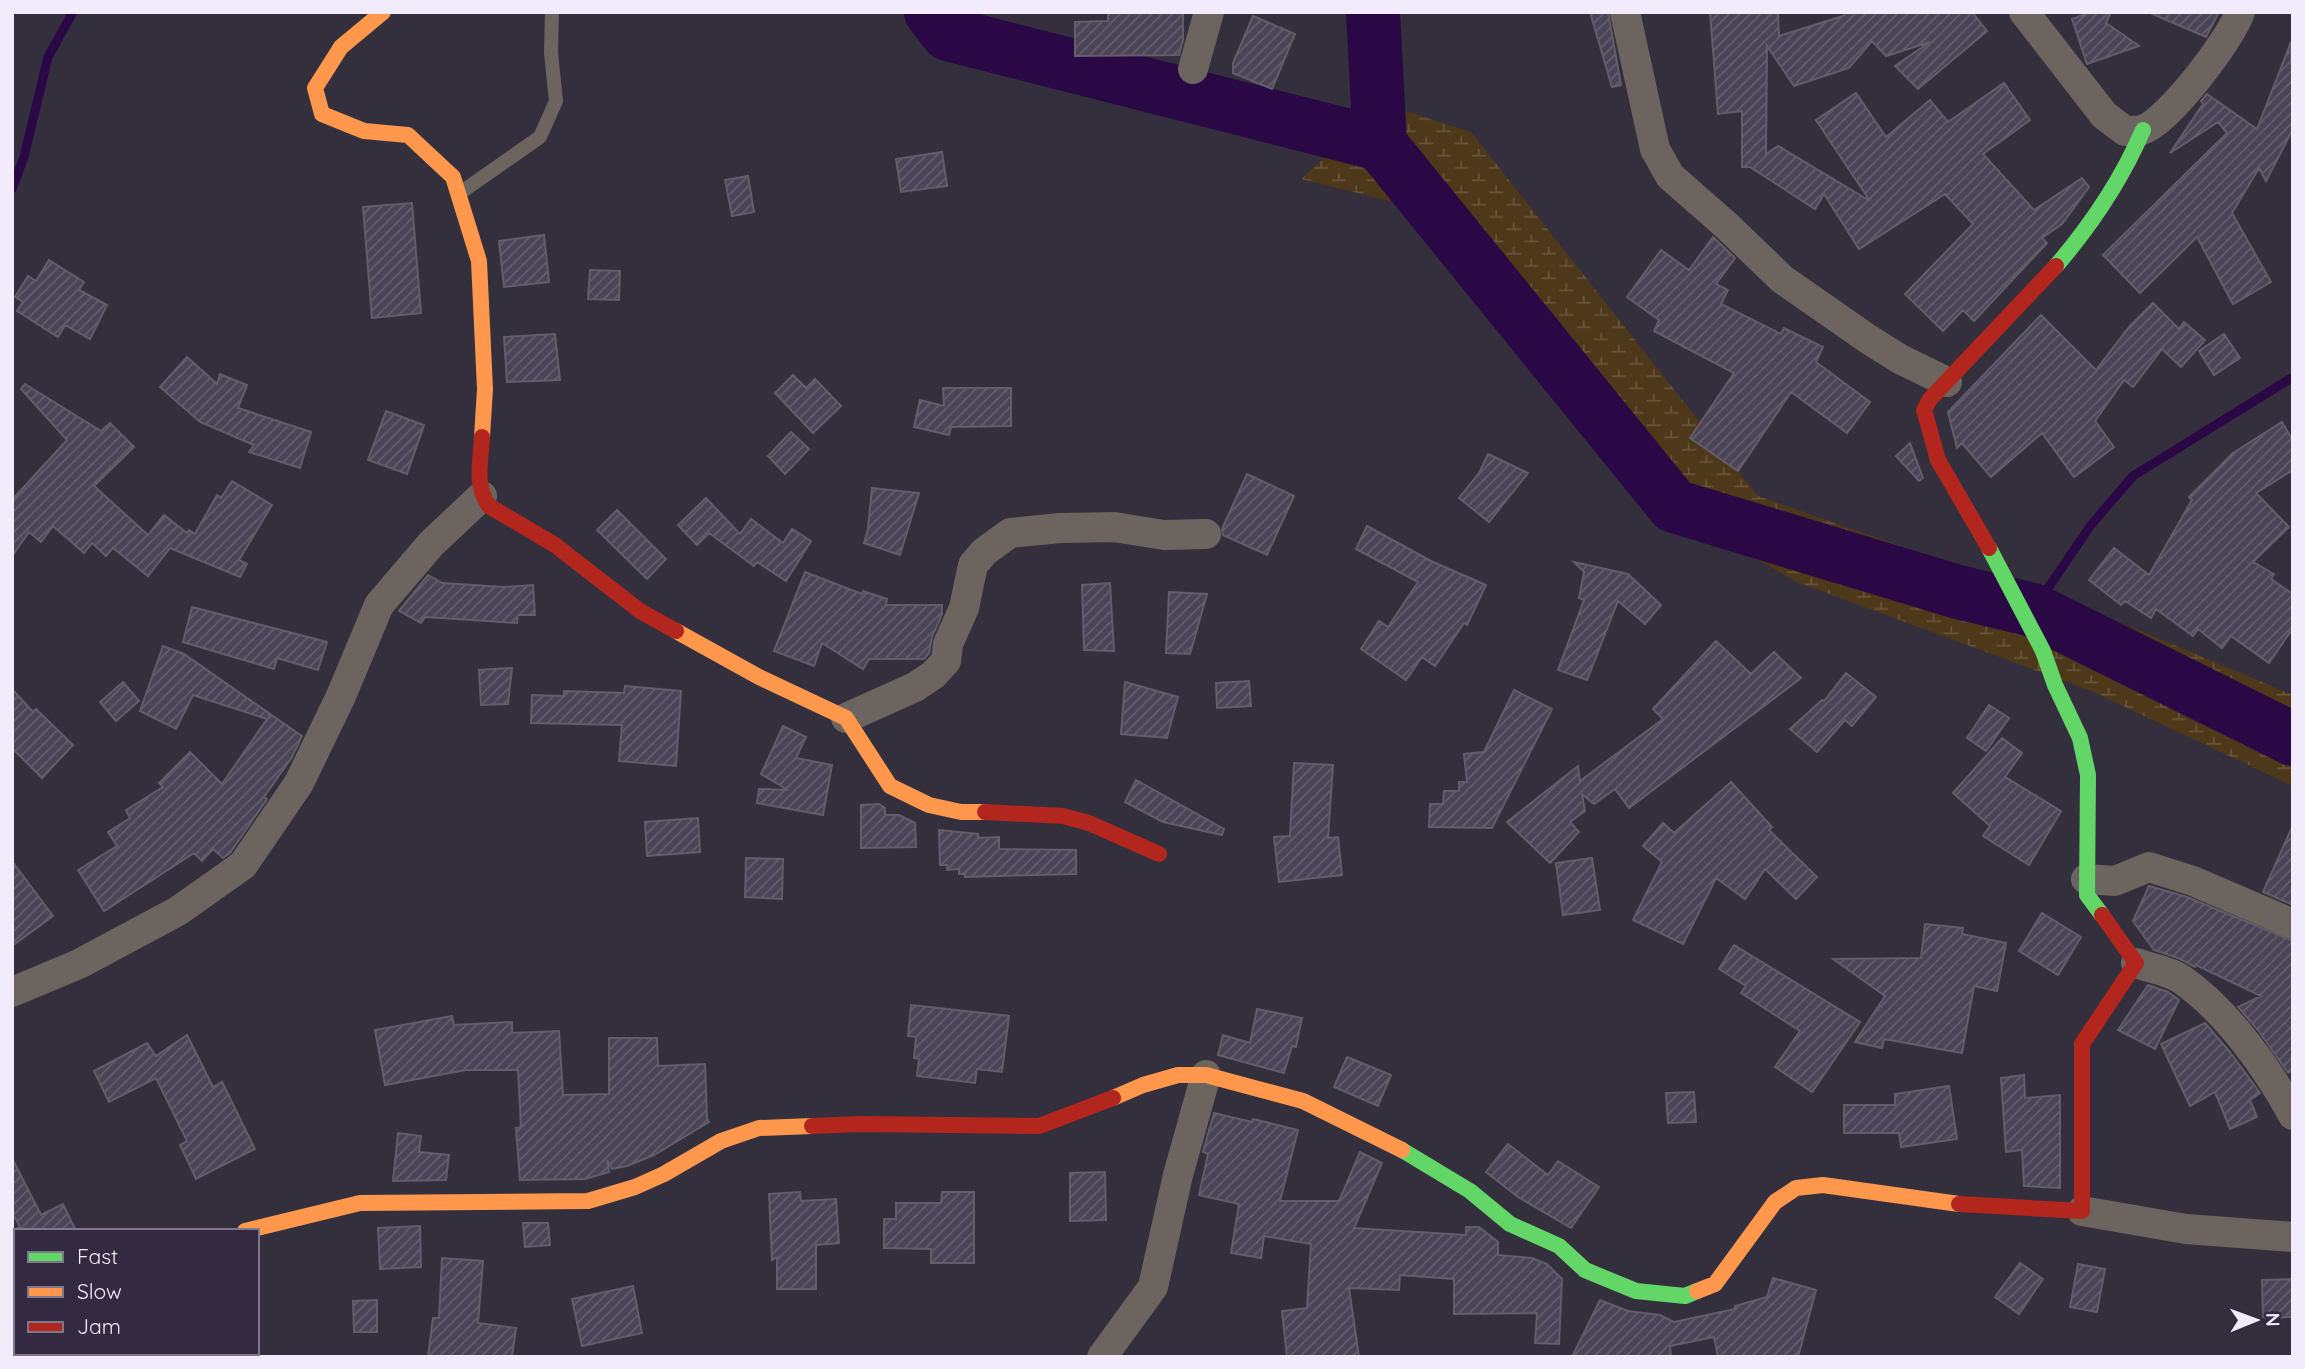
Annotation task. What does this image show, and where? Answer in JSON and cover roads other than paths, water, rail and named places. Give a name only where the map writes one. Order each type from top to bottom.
[{"type":"street","points":[[383,12],[341,47],[315,88],[321,114],[364,131],[408,135],[453,177],[479,261],[485,389],[479,485],[489,506],[555,545],[640,611],[759,677],[846,719],[890,786],[929,805],[961,812],[1025,813],[1089,823],[1158,854]]},
{"type":"street","points":[[1192,69],[1209,12]]},
{"type":"street","points":[[1625,12],[1655,149],[1670,176],[1782,279],[1900,359],[1947,382]]},
{"type":"street","points":[[2024,12],[2105,115],[2125,131],[2143,130],[2164,115],[2217,51],[2240,12]]},
{"type":"street","points":[[2143,130],[2111,196],[2063,261],[1930,399],[1924,411],[1938,460],[1991,552],[2043,651],[2055,685],[2080,738],[2088,775],[2087,895],[2136,963],[2179,978],[2218,1010],[2279,1090],[2293,1115]]},
{"type":"street","points":[[12,992],[79,964],[178,911],[243,865],[299,783],[341,696],[379,605],[431,544],[482,496]]},
{"type":"street","points":[[846,719],[915,687],[933,675],[946,661],[948,644],[964,608],[973,565],[984,552],[1010,533],[1060,528],[1114,527],[1164,535],[1206,534]]},
{"type":"street","points":[[2086,879],[2115,881],[2149,867],[2193,881],[2293,924]]},
{"type":"street","points":[[2082,1211],[2082,1044],[2136,963]]},
{"type":"street","points":[[254,1229],[360,1203],[589,1202],[635,1187],[664,1174],[721,1141],[759,1128],[858,1125],[1039,1126],[1143,1085],[1178,1075],[1206,1075],[1303,1101],[1389,1142],[1470,1191],[1510,1224],[1559,1246],[1586,1270],[1636,1291],[1685,1296],[1715,1284],[1775,1202],[1796,1188],[1823,1185],[1957,1204],[2082,1211],[2186,1229],[2293,1237]]},
{"type":"street","points":[[1102,1357],[1153,1287],[1178,1175],[1206,1075]]},
{"type":"lane","points":[[458,194],[540,137],[556,101],[551,53],[552,12]]},
{"type":"waterway","points":[[12,189],[24,157],[48,57],[73,12]]},
{"type":"waterway","points":[[931,12],[948,34],[1380,144],[1674,506],[1958,592],[2033,610],[2293,739]]},
{"type":"waterway","points":[[1373,12],[1380,144]]},
{"type":"waterway","points":[[2033,610],[2091,525],[2133,476],[2293,377]]}]
